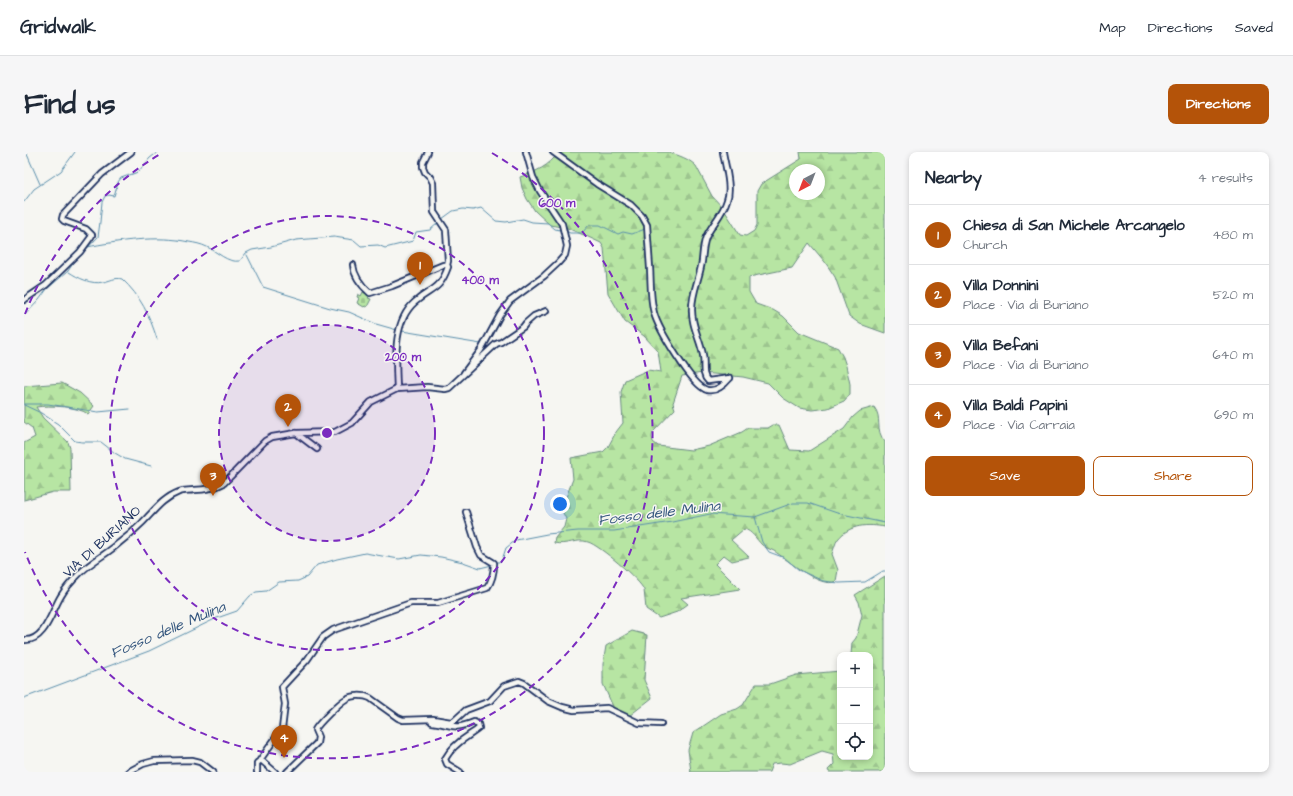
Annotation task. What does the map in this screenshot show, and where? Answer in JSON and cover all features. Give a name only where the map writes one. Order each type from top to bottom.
[{"type":"street","points":[[24,300],[46,285],[80,252],[92,235],[86,229],[64,221],[62,219],[63,215],[102,174],[131,152]]},
{"type":"street","points":[[397,389],[397,344],[407,310],[416,301],[438,287],[448,267],[446,230],[434,212],[433,183],[423,167],[423,162],[428,152]]},
{"type":"street","points":[[462,376],[481,350],[500,315],[510,301],[544,276],[565,255],[567,246],[562,224],[540,191],[533,177],[526,152]]},
{"type":"street","points":[[553,152],[597,184],[631,205],[642,216],[647,225],[652,304],[658,325],[682,364],[698,384],[706,390],[714,390],[722,386],[730,378],[713,381],[708,381],[705,378],[703,373],[703,356],[700,340],[692,322],[692,301],[702,261],[703,245],[706,236],[728,199],[728,186],[723,152]]},
{"type":"street","points":[[353,265],[353,269],[360,282],[370,293],[392,286],[443,265],[447,265]]},
{"type":"street","points":[[462,376],[496,344],[523,327],[534,316],[546,311]]},
{"type":"street","name":"VIA DI BURIANO","points":[[24,640],[28,641],[38,636],[53,613],[60,597],[80,573],[136,529],[163,501],[184,490],[201,490],[224,483],[265,441],[272,437],[296,433],[335,432],[344,428],[358,418],[371,402],[397,389],[427,387],[445,390],[453,385],[462,376]]},
{"type":"street","points":[[296,433],[316,449]]},
{"type":"street","points":[[257,772],[257,763],[282,729],[285,704],[282,687],[307,660],[323,637],[333,630],[412,603],[438,603],[487,588],[493,573],[494,563],[481,555],[466,512]]},
{"type":"street","points":[[287,772],[317,743],[318,740],[315,728],[346,698],[355,696],[367,696],[403,720],[433,719],[450,722],[455,720],[466,710],[490,701],[504,686],[524,682],[548,701],[562,707],[574,710],[607,708],[639,723],[661,724]]},
{"type":"street","points":[[422,720],[453,727],[462,727],[474,722],[478,724],[477,730],[448,754],[445,759],[447,764],[460,772]]},
{"type":"street","points":[[128,772],[143,764],[154,761],[197,760],[213,772]]},
{"type":"street","points":[[260,760],[264,761],[275,772]]},
{"type":"green space","points":[[559,152],[669,152],[680,156],[696,166],[712,196],[723,208],[740,235],[746,236],[754,231],[757,225],[757,191],[761,184],[789,166],[789,200],[825,200],[825,164],[793,164],[801,159],[800,152],[885,152],[885,333],[860,324],[849,316],[835,277],[809,243],[792,268],[749,277],[749,292],[756,304],[773,310],[783,316],[799,332],[838,348],[846,366],[850,384],[850,394],[844,401],[828,408],[812,410],[799,408],[783,398],[768,383],[743,377],[703,373],[682,376],[673,403],[675,409],[653,432],[652,437],[653,442],[658,446],[691,450],[709,446],[748,428],[768,428],[773,425],[779,425],[790,450],[809,451],[844,429],[853,417],[860,411],[874,407],[878,415],[880,433],[885,442],[885,527],[860,526],[848,530],[838,539],[832,554],[838,570],[836,581],[830,583],[813,578],[774,551],[766,548],[752,533],[744,529],[731,540],[749,557],[732,561],[724,555],[715,564],[740,589],[681,598],[688,604],[677,612],[659,618],[646,609],[644,590],[641,585],[601,549],[584,541],[563,544],[554,543],[555,538],[564,527],[566,519],[563,513],[563,505],[573,479],[571,458],[603,452],[608,447],[623,423],[621,392],[625,380],[648,370],[661,372],[658,351],[644,336],[625,322],[608,293],[604,248],[601,243],[567,228],[550,225],[535,211],[527,199],[522,188],[520,177],[542,168]]},
{"type":"green space","points":[[363,292],[370,296],[368,298],[371,299],[367,307],[357,303],[359,298],[357,297],[358,294],[361,296]]},
{"type":"green space","points":[[62,383],[80,393],[94,406],[88,414],[77,409],[63,407],[36,407],[43,418],[68,442],[70,448],[71,492],[53,492],[24,500],[24,443],[35,437],[32,428],[24,422],[24,386]]},
{"type":"green space","points":[[885,576],[885,772],[829,772],[828,770],[834,764],[833,754],[822,751],[790,764],[772,764],[769,772],[690,772],[688,750],[693,733],[721,714],[737,709],[743,705],[756,684],[770,684],[796,675],[837,671],[837,760],[873,760],[873,652],[851,652],[852,643],[856,638],[862,615],[859,602],[855,595]]},
{"type":"green space","points":[[632,631],[647,635],[644,680],[652,698],[629,716],[614,709],[603,684],[603,664],[606,646]]},
{"type":"waterway","points":[[26,152],[40,184]]},
{"type":"waterway","points":[[24,202],[34,189],[61,171],[75,152]]},
{"type":"waterway","points":[[24,316],[47,289],[68,271],[74,262],[98,237],[102,202],[105,196],[114,196],[118,182],[121,178],[138,172],[150,158],[158,152]]},
{"type":"waterway","points":[[442,219],[453,211],[481,208],[496,221],[506,222],[523,219],[532,222],[548,223],[555,229],[560,230]]},
{"type":"waterway","points":[[87,247],[138,240],[177,240],[196,243],[211,249],[227,259],[240,261],[246,253],[252,250],[271,247],[296,240],[334,237],[354,240],[361,246],[378,245],[385,248],[413,241],[416,232],[430,230],[438,223]]},
{"type":"waterway","points":[[566,231],[570,233],[582,233],[589,225],[600,225],[618,234],[623,232],[632,234],[645,229]]},
{"type":"waterway","points":[[247,255],[263,287],[330,308],[349,312],[376,324],[397,330]]},
{"type":"waterway","points":[[69,272],[81,279],[94,283],[117,278],[122,279],[144,306],[157,339]]},
{"type":"waterway","points":[[402,331],[481,344]]},
{"type":"waterway","points":[[24,404],[48,404],[98,412],[130,409]]},
{"type":"waterway","points":[[24,405],[41,413],[58,424],[75,441],[101,442],[125,459],[151,466]]},
{"type":"waterway","name":"Fosso delle Mulina","points":[[495,564],[502,560],[506,548],[516,540],[547,534],[578,531],[614,531],[672,522],[710,514],[755,517],[793,503],[808,503],[837,513],[885,523]]},
{"type":"waterway","points":[[755,517],[762,542],[769,552],[785,558],[799,570],[823,581],[839,583],[865,582],[885,571]]},
{"type":"waterway","name":"Fosso delle Mulina","points":[[24,698],[149,651],[217,618],[237,611],[250,596],[256,592],[266,591],[279,582],[298,581],[307,577],[317,565],[337,559],[365,553],[399,559],[421,555],[441,557],[480,568],[492,565]]},
{"type":"place","name":"Chiesa di San Michele Arcangelo","points":[[420,285]]},
{"type":"place","name":"Villa Donnini","points":[[288,427]]},
{"type":"place","name":"Villa Befani","points":[[213,496]]},
{"type":"place","name":"Villa Baldi Papini","points":[[284,758]]}]
